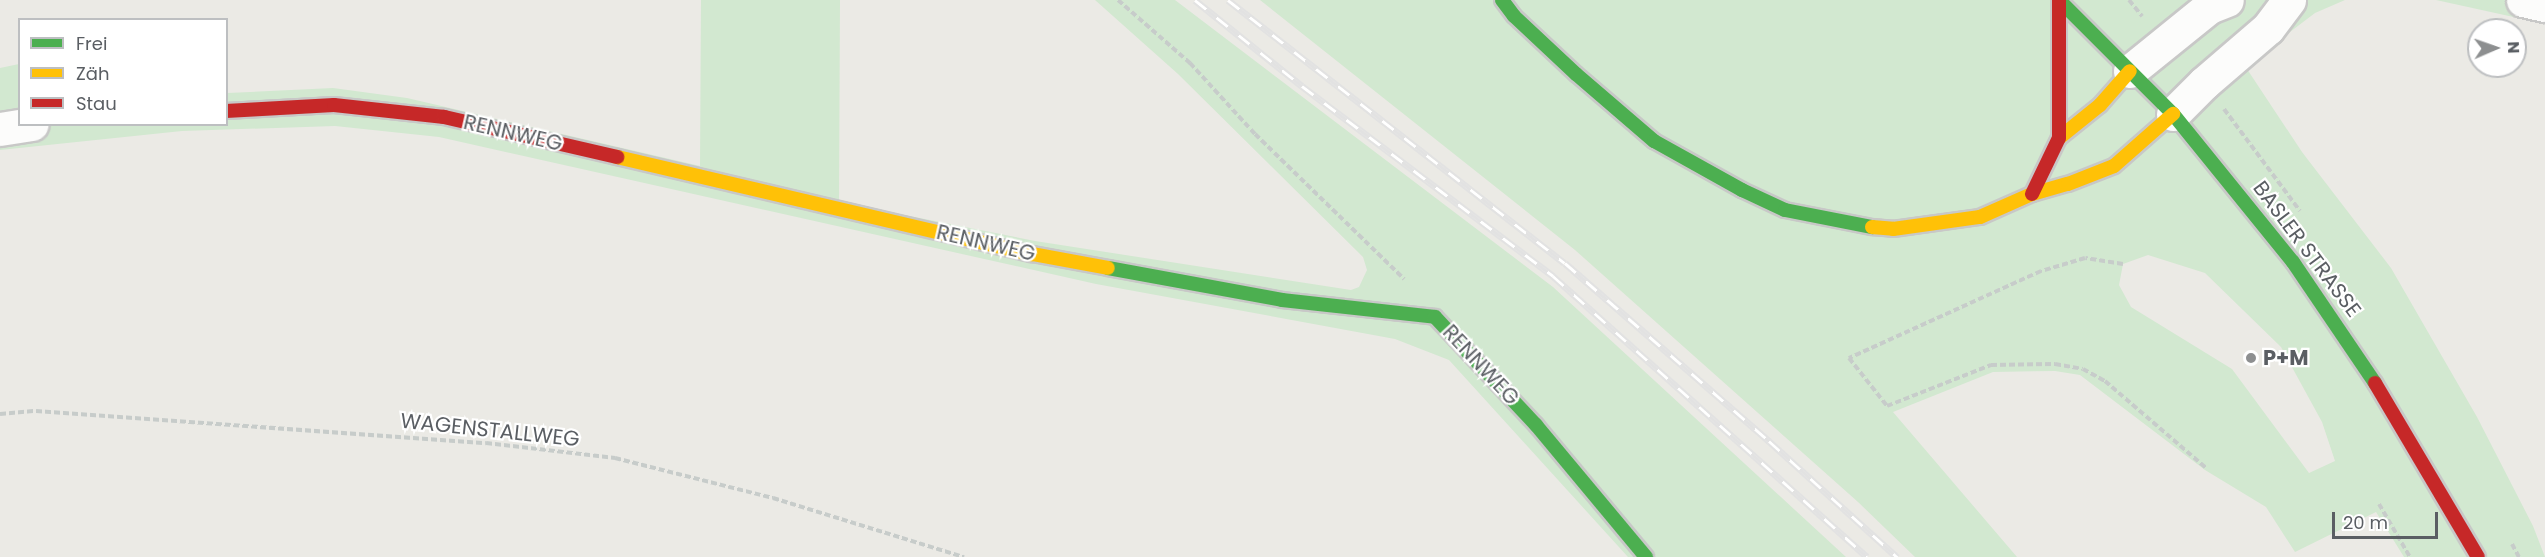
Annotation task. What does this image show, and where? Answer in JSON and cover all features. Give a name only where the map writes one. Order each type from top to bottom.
[{"type":"street","points":[[1502,0],[1514,16],[1568,67],[1654,141],[1742,190],[1785,210],[1856,226],[1893,229],[1980,217],[2032,194],[2068,184],[2114,166],[2268,28],[2289,0]]},
{"type":"street","points":[[2032,194],[2059,138],[2061,75],[2059,0]]},
{"type":"street","name":"BASLER STRASSE","points":[[2059,0],[2173,114],[2293,262],[2349,341],[2438,484],[2478,557]]},
{"type":"street","points":[[2059,138],[2100,105],[2130,70],[2209,7],[2227,0]]},
{"type":"street","points":[[2523,0],[2545,4]]},
{"type":"street","name":"RENNWEG","points":[[228,111],[334,105],[444,117],[1032,254],[1282,300],[1435,317],[1536,425],[1646,557]]},
{"type":"street","points":[[0,129],[19,126]]},
{"type":"path","points":[[1118,0],[1190,63],[1255,134],[1404,278]]},
{"type":"path","points":[[2123,264],[2085,258],[2041,272],[1849,358],[1887,406],[1991,365],[2055,364],[2083,369],[2105,381],[2206,468]]},
{"type":"path","name":"WAGENSTALLWEG","points":[[0,414],[36,411],[462,441],[615,458],[773,498],[964,557]]},
{"type":"path","points":[[2379,504],[2410,557]]},
{"type":"green space","points":[[701,0],[840,0],[839,202],[1035,241],[1351,290],[1359,287],[1367,270],[1363,257],[1178,74],[1095,0],[1175,0],[1553,287],[1846,557],[1628,557],[1449,360],[1395,339],[1096,284],[439,137],[335,126],[182,131],[0,150],[0,68],[18,64],[18,126],[228,126],[228,93],[333,88],[407,98],[700,166]]},
{"type":"green space","points":[[1260,0],[2345,0],[2315,13],[2245,66],[2302,152],[2391,268],[2477,417],[2533,526],[2545,557],[2404,557],[2376,512],[2295,552],[2266,507],[2205,470],[2080,375],[2055,371],[1993,372],[1893,412],[2017,557],[1915,557],[1858,502],[1575,250]],"holes":[[[2148,255],[2205,273],[2281,347],[2322,422],[2335,461],[2309,473],[2232,369],[2131,307],[2119,285],[2123,264]]]},
{"type":"green space","points":[[2436,0],[2545,0],[2545,24],[2527,20],[2527,18]]},
{"type":"railway","points":[[1195,0],[1302,86],[1553,276],[1867,557]]},
{"type":"railway","points":[[1228,0],[1565,263],[1769,441],[1897,557]]},
{"type":"traffic: fast","points":[[1502,0],[1514,16],[1576,74],[1654,141],[1742,190],[1785,210],[1872,227]]},
{"type":"traffic: fast","points":[[2059,0],[2173,114],[2293,262],[2375,383]]},
{"type":"traffic: fast","points":[[1108,268],[1282,300],[1435,317],[1536,425],[1646,557]]},
{"type":"traffic: slow","points":[[2059,138],[2100,105],[2130,71]]},
{"type":"traffic: slow","points":[[1872,227],[1893,229],[1980,217],[2032,194],[2068,184],[2114,166],[2173,114]]},
{"type":"traffic: slow","points":[[617,157],[1032,254],[1108,268]]},
{"type":"traffic: jam","points":[[2032,194],[2059,138],[2059,0]]},
{"type":"traffic: jam","points":[[228,111],[334,105],[444,117],[617,157]]},
{"type":"traffic: jam","points":[[2375,383],[2478,557]]},
{"type":"place","name":"P+M","points":[[2251,358]]}]
